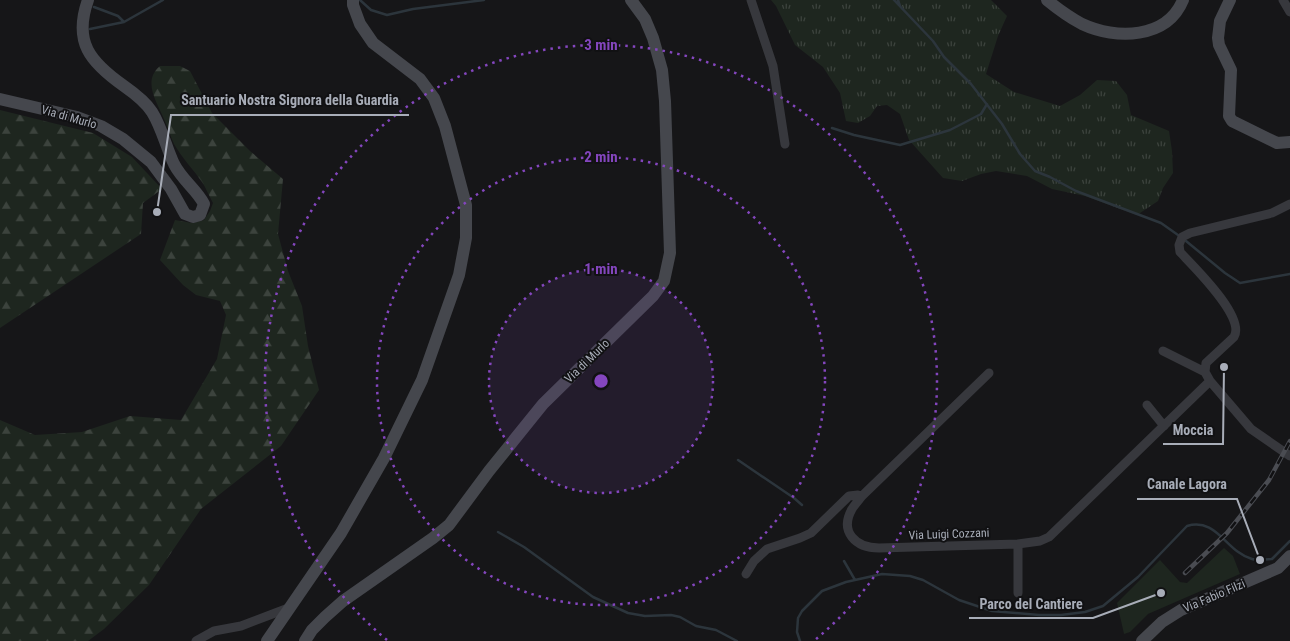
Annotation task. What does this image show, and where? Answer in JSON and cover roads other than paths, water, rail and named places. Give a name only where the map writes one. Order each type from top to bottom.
[{"type":"street","name":"Via di Murlo","points":[[0,99],[77,117],[101,126],[123,139],[151,162],[165,179],[189,217],[200,215],[204,204],[188,185],[174,163],[152,111],[137,95],[111,77],[97,64],[86,48],[82,28],[88,0]]},
{"type":"street","points":[[267,641],[340,533],[388,450],[422,380],[459,275],[466,238],[466,205],[445,126],[434,98],[420,79],[373,43],[356,14],[353,0]]},
{"type":"street","name":"Via di Murlo","points":[[305,641],[312,630],[343,601],[434,538],[449,525],[506,449],[543,404],[662,285],[669,262],[670,236],[665,101],[662,70],[645,19],[631,0]]},
{"type":"street","points":[[751,0],[773,66],[785,144]]},
{"type":"street","points":[[1047,0],[1068,16],[1084,25],[1118,34],[1149,30],[1165,23],[1175,15],[1183,0]]},
{"type":"street","points":[[1230,0],[1220,21],[1218,38],[1218,46],[1231,70],[1229,116],[1232,121],[1276,143],[1290,142]]},
{"type":"street","points":[[1283,0],[1290,12]]},
{"type":"street","points":[[1205,372],[1206,363],[1234,337],[1237,325],[1228,307],[1180,252],[1180,240],[1186,234],[1272,212],[1290,204]]},
{"type":"street","points":[[1163,351],[1205,372],[1210,381],[1251,429],[1290,456]]},
{"type":"street","name":"Via Luigi Cozzani","points":[[989,373],[862,496],[852,509],[848,524],[853,540],[868,548],[1018,544],[1049,537],[1210,381]]},
{"type":"street","points":[[1147,405],[1164,426]]},
{"type":"street","points":[[746,574],[754,561],[767,549],[811,533],[849,496],[862,496]]},
{"type":"street","points":[[1018,544],[1018,593]]},
{"type":"street","name":"Via Fabio Filzi","points":[[1142,641],[1170,616],[1273,570],[1283,564],[1290,556]]},
{"type":"street","points":[[196,641],[214,632],[242,626],[291,607]]},
{"type":"waterway","points":[[90,29],[124,22],[163,0]]},
{"type":"waterway","points":[[360,0],[371,10],[387,15],[413,9],[484,0]]},
{"type":"waterway","points":[[894,0],[933,41],[944,57],[971,84],[1002,124],[1020,154],[1035,171],[1076,191],[1161,223],[1178,235]]},
{"type":"waterway","points":[[898,0],[900,6]]},
{"type":"waterway","points":[[94,7],[118,16],[124,22]]},
{"type":"waterway","points":[[832,128],[900,145],[950,130],[981,114],[987,104]]},
{"type":"waterway","points":[[1186,241],[1240,283],[1290,274]]},
{"type":"waterway","points":[[738,460],[802,505]]},
{"type":"waterway","points":[[800,641],[797,632],[798,618],[802,611],[822,591],[846,582],[882,574],[910,576],[923,580],[959,600],[992,611],[1061,615],[1085,612],[1103,606],[1138,577],[1187,526],[1206,526],[1221,536],[1235,550],[1254,560],[1272,559],[1290,541]]},
{"type":"waterway","points":[[498,532],[524,547],[593,597],[628,613],[645,616],[671,615],[680,617],[696,626],[716,630],[737,641]]},
{"type":"waterway","points":[[844,561],[855,580]]},
{"type":"railway","points":[[1185,573],[1227,533],[1269,480],[1290,441]]},
{"type":"place","name":"Santuario Nostra Signora della Guardia","points":[[157,212]]},
{"type":"place","name":"Moccia","points":[[1224,367]]},
{"type":"place","name":"Canale Lagora","points":[[1260,560]]},
{"type":"place","name":"Parco del Cantiere","points":[[1161,593]]}]
